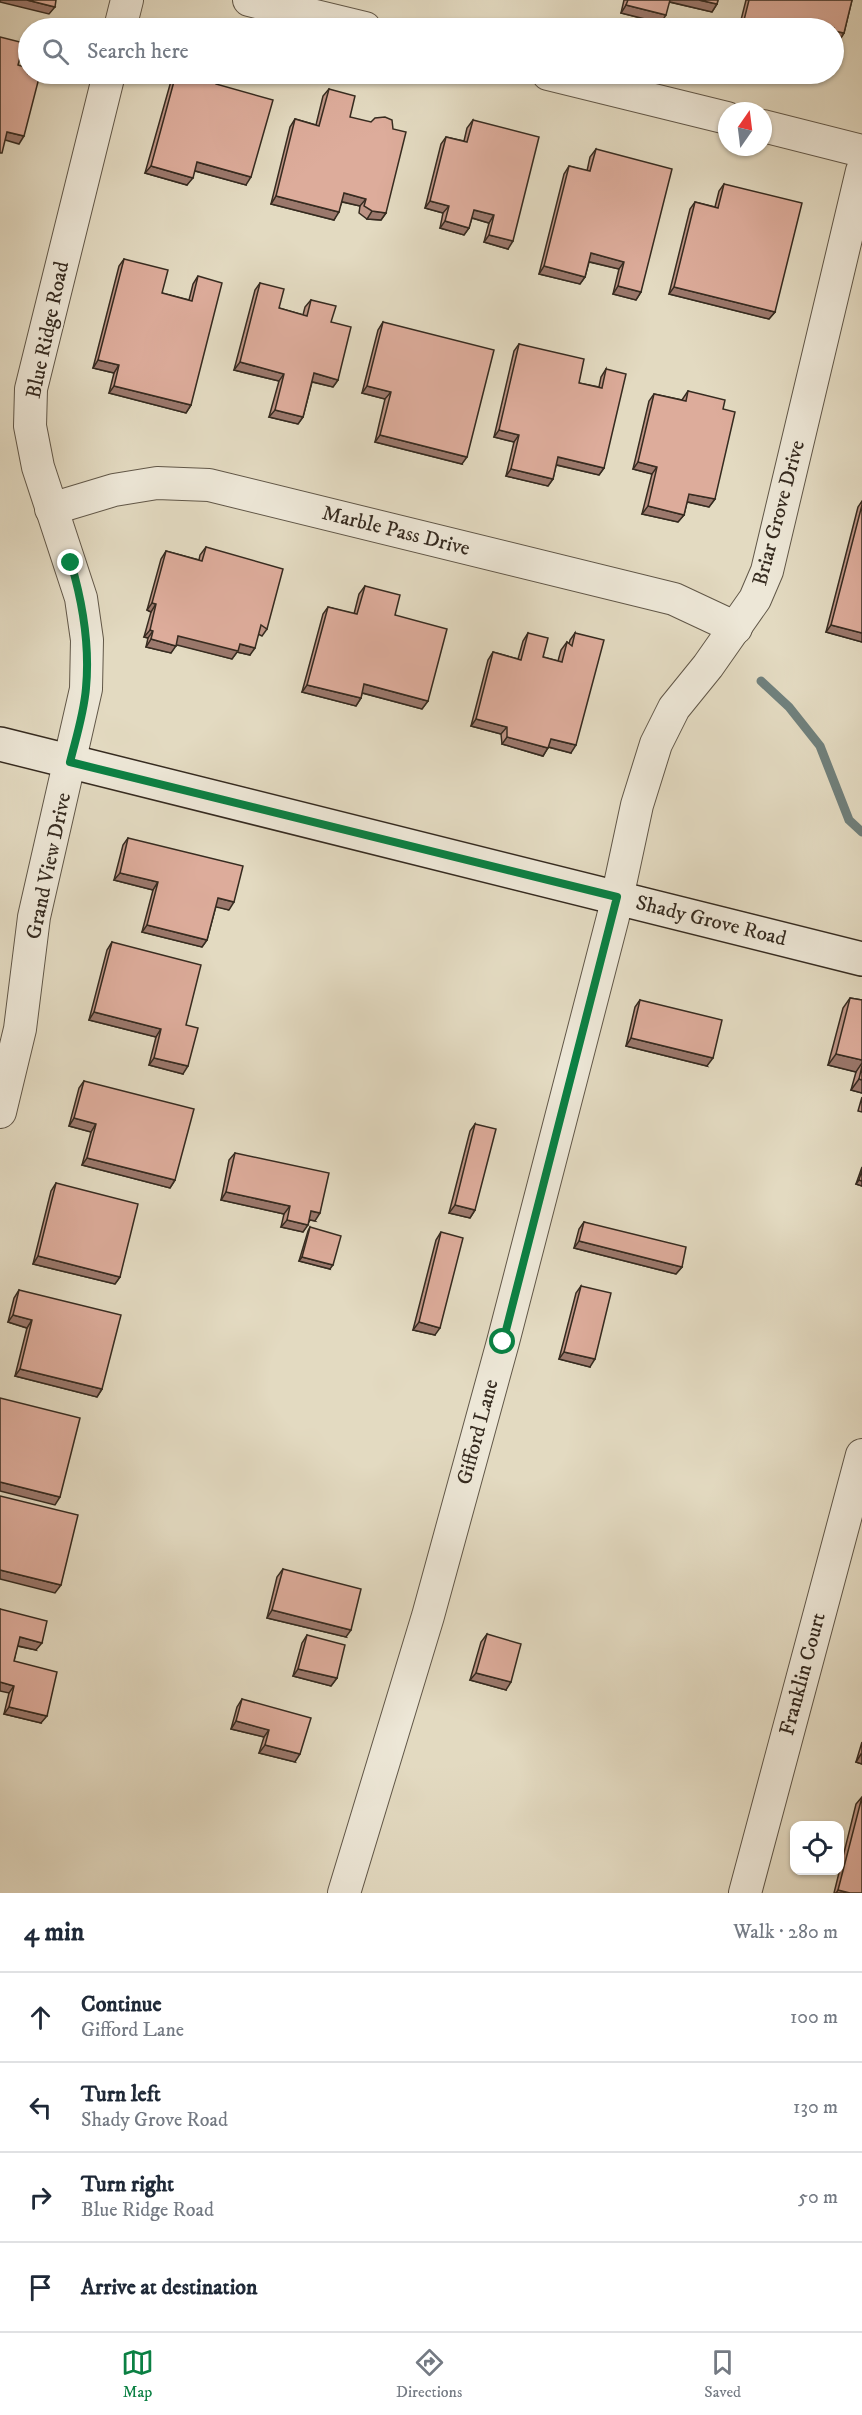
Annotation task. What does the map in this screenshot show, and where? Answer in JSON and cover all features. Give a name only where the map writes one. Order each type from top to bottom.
[{"type":"street","points":[[122,18],[126,0]]},
{"type":"street","points":[[249,0],[324,18]]},
{"type":"street","name":"Blue Ridge Road","points":[[70,762],[86,689],[87,640],[81,598],[38,467],[30,426],[32,389],[107,84]]},
{"type":"street","points":[[589,84],[718,116]]},
{"type":"street","points":[[772,128],[862,151]]},
{"type":"street","name":"Briar Grove Drive","points":[[617,897],[637,805],[656,744],[674,708],[736,628],[755,599],[767,571],[862,171]]},
{"type":"street","name":"Marble Pass Drive","points":[[51,509],[114,490],[157,483],[209,485],[674,599],[736,628]]},
{"type":"street","name":"Shady Grove Road","points":[[0,744],[862,959]]},
{"type":"street","name":"Grand View Drive","points":[[0,1112],[20,1029],[34,917],[70,762]]},
{"type":"street","name":"Gifford Lane","points":[[344,1893],[428,1616],[503,1342],[617,897]]},
{"type":"street","name":"Franklin Court","points":[[745,1893],[862,1455]]},
{"type":"building","points":[[27,0],[56,0],[55,7]]},
{"type":"building","points":[[628,0],[670,0],[666,15],[626,5]]},
{"type":"building","points":[[699,0],[718,0],[717,4]]},
{"type":"building","points":[[749,0],[852,0],[844,33],[844,18],[744,18]]},
{"type":"building","points":[[0,37],[18,42],[18,84],[37,84],[24,136],[7,132],[2,153],[0,153]]},
{"type":"building","points":[[173,84],[216,84],[273,100],[251,177],[197,162],[193,178],[151,166]]},
{"type":"building","points":[[329,89],[355,96],[350,117],[371,122],[375,118],[385,117],[392,120],[393,129],[406,132],[386,213],[372,211],[364,206],[366,199],[344,193],[339,212],[276,196],[295,119],[319,126]]},
{"type":"building","points":[[473,120],[539,137],[513,241],[489,235],[494,215],[474,210],[469,228],[445,221],[449,206],[430,201],[446,137],[467,142]]},
{"type":"building","points":[[596,149],[672,169],[641,292],[618,286],[624,262],[591,253],[585,277],[544,266],[569,166],[590,171]]},
{"type":"building","points":[[724,184],[802,203],[775,312],[674,287],[695,202],[718,208]]},
{"type":"building","points":[[124,259],[168,270],[162,293],[192,301],[198,276],[222,283],[191,405],[114,386],[119,365],[98,360]]},
{"type":"building","points":[[260,283],[284,289],[279,308],[307,316],[311,300],[336,306],[331,322],[351,327],[338,380],[314,373],[303,417],[275,410],[284,374],[240,362]]},
{"type":"building","points":[[383,322],[494,350],[467,457],[380,435],[391,392],[367,386]]},
{"type":"building","points":[[519,344],[584,359],[579,383],[602,388],[606,369],[626,374],[604,468],[558,457],[553,479],[511,469],[519,435],[499,430]]},
{"type":"building","points":[[688,391],[725,400],[723,409],[735,412],[715,499],[689,494],[684,515],[648,506],[657,467],[638,462],[654,394],[686,401]]},
{"type":"building","points":[[862,505],[862,633],[831,625]]},
{"type":"building","points":[[206,547],[283,569],[267,629],[261,625],[255,648],[240,644],[238,651],[178,636],[176,646],[151,639],[153,631],[150,630],[156,604],[152,603],[166,551],[202,561]]},
{"type":"building","points":[[365,586],[400,595],[395,615],[447,629],[428,701],[364,684],[361,698],[307,685],[328,607],[357,614]]},
{"type":"building","points":[[528,633],[548,638],[543,657],[562,662],[567,642],[572,646],[575,633],[604,640],[576,745],[551,739],[548,748],[507,737],[507,727],[476,719],[493,652],[521,660]]},
{"type":"building","points":[[128,838],[243,866],[234,902],[218,898],[207,940],[147,925],[158,882],[120,873]]},
{"type":"building","points":[[112,942],[201,965],[186,1025],[198,1028],[188,1066],[154,1058],[161,1029],[94,1012]]},
{"type":"building","points":[[850,998],[862,1000],[862,1060],[836,1054]]},
{"type":"building","points":[[640,1000],[722,1020],[713,1058],[631,1038]]},
{"type":"building","points":[[84,1081],[194,1109],[175,1180],[87,1158],[96,1124],[74,1118]]},
{"type":"building","points":[[475,1124],[496,1129],[475,1210],[455,1205]]},
{"type":"building","points":[[235,1153],[329,1173],[320,1213],[311,1211],[308,1225],[287,1220],[290,1206],[226,1192]]},
{"type":"building","points":[[56,1183],[138,1204],[120,1277],[38,1256]]},
{"type":"building","points":[[584,1222],[686,1247],[682,1267],[579,1241]]},
{"type":"building","points":[[310,1227],[341,1236],[333,1265],[302,1257]]},
{"type":"building","points":[[441,1232],[463,1238],[440,1328],[419,1322]]},
{"type":"building","points":[[581,1286],[611,1293],[595,1359],[564,1352]]},
{"type":"building","points":[[19,1290],[121,1315],[102,1389],[20,1369],[32,1320],[13,1315]]},
{"type":"building","points":[[0,1398],[80,1418],[60,1497],[0,1482]]},
{"type":"building","points":[[0,1496],[78,1515],[61,1585],[0,1570]]},
{"type":"building","points":[[283,1569],[361,1589],[351,1630],[272,1610]]},
{"type":"building","points":[[0,1609],[47,1621],[42,1643],[20,1637],[14,1661],[57,1672],[47,1716],[9,1707],[14,1686],[0,1682]]},
{"type":"building","points":[[487,1634],[521,1644],[511,1682],[476,1673]]},
{"type":"building","points":[[307,1635],[345,1645],[337,1678],[298,1669]]},
{"type":"building","points":[[242,1699],[311,1718],[300,1754],[265,1745],[269,1730],[236,1721]]},
{"type":"building","points":[[862,1797],[862,1893],[838,1890],[842,1875],[844,1875],[844,1867]]},
{"type":"waterway","points":[[761,681],[789,707],[820,746],[849,820],[862,832]]},
{"type":"route","points":[[71,563],[81,598],[87,640],[86,689],[70,762],[617,897],[503,1342]]}]
